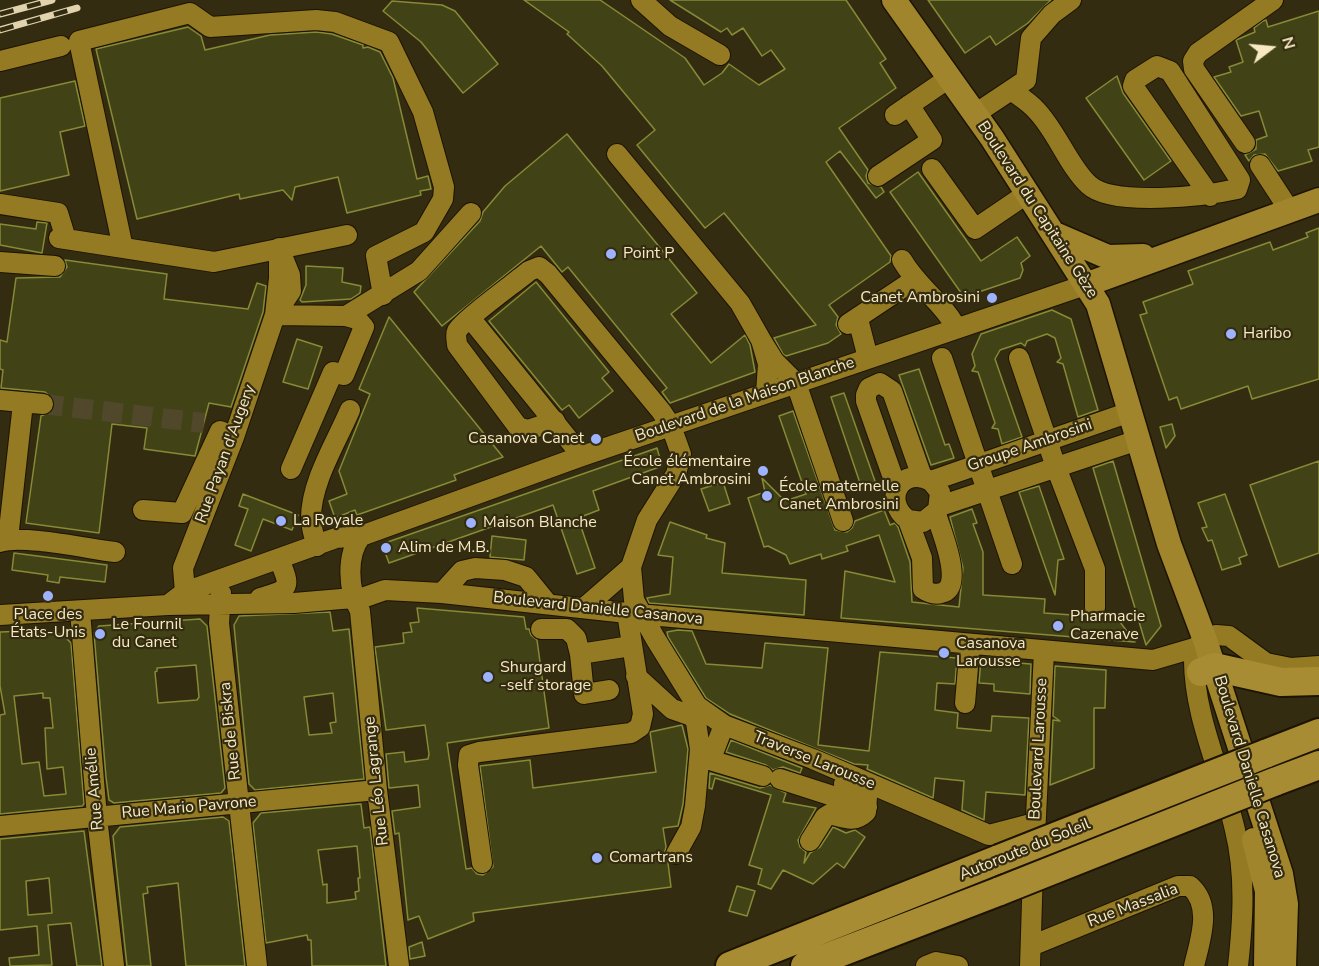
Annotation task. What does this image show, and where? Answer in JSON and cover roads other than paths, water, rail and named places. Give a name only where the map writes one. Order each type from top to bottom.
[{"type":"highway","points":[[1204,657],[1281,682],[1319,681]]},
{"type":"highway","name":"Autoroute du Soleil","points":[[730,966],[1319,733]]},
{"type":"highway","name":"Autoroute du Soleil","points":[[805,966],[1319,765]]},
{"type":"main road","name":"Boulevard du Capitaine Gèze","points":[[894,0],[1057,235],[1098,304],[1204,657]]},
{"type":"main road","points":[[1088,284],[1319,200]]},
{"type":"main road","points":[[1057,235],[1108,257],[1131,257],[1184,249]]},
{"type":"main road","name":"Boulevard Danielle Casanova","points":[[1204,657],[1269,832],[1286,904],[1269,964]]},
{"type":"main road","name":"Boulevard Danielle Casanova","points":[[1204,657],[1260,858],[1267,891],[1269,964]]},
{"type":"street","points":[[641,0],[670,26],[720,55]]},
{"type":"street","points":[[975,114],[1026,80],[1031,38],[1052,14],[1071,0]]},
{"type":"street","points":[[1245,143],[1194,69],[1192,61],[1198,53],[1273,0]]},
{"type":"street","points":[[123,248],[79,41],[190,14],[210,27],[316,20],[335,22],[389,42],[423,112],[444,187],[443,199],[424,232],[376,256],[383,295]]},
{"type":"street","points":[[0,61],[61,46]]},
{"type":"street","points":[[1011,90],[1037,110],[1089,185],[1096,189],[1120,196],[1210,195],[1237,189],[1240,180],[1170,71],[1157,66],[1135,80],[1133,86],[1210,195]]},
{"type":"street","points":[[878,176],[932,140],[902,110],[949,78]]},
{"type":"street","points":[[617,154],[740,303],[774,361],[796,383],[843,521]]},
{"type":"street","points":[[1260,165],[1290,211]]},
{"type":"street","points":[[932,169],[975,229],[1028,193]]},
{"type":"street","points":[[0,204],[58,213],[63,239],[214,262],[347,235]]},
{"type":"street","points":[[346,316],[420,271],[471,213]]},
{"type":"street","name":"Rue Payan d'Augery","points":[[185,592],[183,568],[220,431],[274,315],[279,278],[279,248]]},
{"type":"street","points":[[902,260],[914,280],[947,311],[956,327]]},
{"type":"street","points":[[0,262],[55,266]]},
{"type":"street","points":[[482,863],[468,765],[469,755],[631,733],[640,727],[643,714],[631,646],[634,614],[631,567],[647,520],[680,464],[681,454],[671,426],[662,411],[556,283],[539,267],[529,271],[457,331],[457,345],[518,427],[528,430],[555,421]]},
{"type":"street","points":[[868,358],[853,321],[914,280]]},
{"type":"street","name":"Boulevard de la Maison Blanche","points":[[168,605],[185,592],[336,538],[361,536],[582,456],[1088,284]]},
{"type":"street","points":[[274,315],[346,316],[357,319],[364,327],[345,375],[333,372],[291,469]]},
{"type":"street","points":[[471,319],[582,456]]},
{"type":"street","points":[[761,340],[768,364],[766,393]]},
{"type":"street","points":[[942,357],[1012,564]]},
{"type":"street","points":[[1019,358],[1056,467],[1095,569],[1095,608]]},
{"type":"street","points":[[880,383],[892,391],[926,479],[940,492],[938,510],[952,563],[950,586],[940,594],[924,589],[922,558],[908,520],[896,507],[897,489],[866,401],[866,394],[873,385],[880,383]]},
{"type":"street","points":[[0,400],[33,403],[4,540],[115,552]]},
{"type":"street","points":[[316,546],[310,519],[312,505],[319,481],[350,410]]},
{"type":"street","name":"Groupe Ambrosini","points":[[897,489],[907,479],[926,479],[1130,412]]},
{"type":"street","points":[[143,510],[182,513],[220,431]]},
{"type":"street","name":"Groupe Ambrosini","points":[[908,520],[923,522],[938,510],[987,490],[1138,440]]},
{"type":"street","name":"Rue Léo Lagrange","points":[[361,536],[353,545],[352,597],[360,611],[377,790],[399,966]]},
{"type":"street","points":[[260,566],[222,590],[228,604],[283,591],[288,583],[279,559]]},
{"type":"street","points":[[352,566],[358,577],[385,590]]},
{"type":"street","points":[[584,608],[631,567]]},
{"type":"street","points":[[441,593],[462,571],[475,568],[505,570],[526,577],[548,604]]},
{"type":"street","name":"Boulevard Danielle Casanova","points":[[0,615],[168,605],[294,603],[365,597],[385,590],[441,593],[634,614],[1153,660],[1204,657]]},
{"type":"street","name":"Rue de Biskra","points":[[228,604],[239,803],[257,966]]},
{"type":"street","name":"Rue Amélie","points":[[80,611],[97,817],[114,966]]},
{"type":"street","name":"Traverse Larousse","points":[[634,614],[697,706],[724,725],[841,770],[989,835],[1035,823]]},
{"type":"street","points":[[541,629],[567,629],[576,638],[584,694],[609,690]]},
{"type":"street","points":[[1238,966],[1243,879],[1236,831],[1194,684],[1215,635],[1229,636],[1266,663],[1291,668],[1319,666]]},
{"type":"street","points":[[965,703],[970,644]]},
{"type":"street","points":[[580,654],[631,646]]},
{"type":"street","name":"Boulevard Larousse","points":[[1030,966],[1044,651]]},
{"type":"street","points":[[636,676],[672,709],[692,716],[696,722],[700,749],[691,827],[676,854]]},
{"type":"street","points":[[724,725],[712,756],[713,761],[867,807]]},
{"type":"street","points":[[810,841],[825,817],[830,814],[851,820],[860,818],[867,807],[867,797],[859,789],[812,771],[813,759]]},
{"type":"street","name":"Rue Mario Pavrone","points":[[0,826],[377,790]]},
{"type":"street","name":"Rue Massalia","points":[[1031,946],[1178,886],[1190,886],[1199,894],[1203,911],[1194,966]]},
{"type":"street","name":"Boulevard Larousse","points":[[1019,966],[1021,940],[1032,919]]},
{"type":"street","points":[[926,966],[936,962],[958,966]]},
{"type":"tunnel","points":[[43,404],[204,423]]},
{"type":"railway","points":[[0,14],[52,0]]},
{"type":"railway","points":[[0,30],[77,8]]},
{"type":"place","name":"Point P","points":[[611,254]]},
{"type":"place","name":"Canet Ambrosini","points":[[992,298]]},
{"type":"place","name":"Haribo","points":[[1231,334]]},
{"type":"place","name":"Casanova Canet","points":[[596,439]]},
{"type":"place","name":"École élémentaire Canet Ambrosini","points":[[763,471]]},
{"type":"place","name":"École maternelle Canet Ambrosini","points":[[767,496]]},
{"type":"place","name":"La Royale","points":[[281,521]]},
{"type":"place","name":"Maison Blanche","points":[[471,523]]},
{"type":"place","name":"Alim de M.B.","points":[[386,548]]},
{"type":"place","name":"Place des États-Unis","points":[[48,596]]},
{"type":"place","name":"Pharmacie Cazenave","points":[[1058,626]]},
{"type":"place","name":"Le Fournil du Canet","points":[[100,634]]},
{"type":"place","name":"Casanova Larousse","points":[[944,653]]},
{"type":"place","name":"Shurgard -self storage","points":[[488,677]]},
{"type":"place","name":"Comartrans","points":[[597,858]]}]
